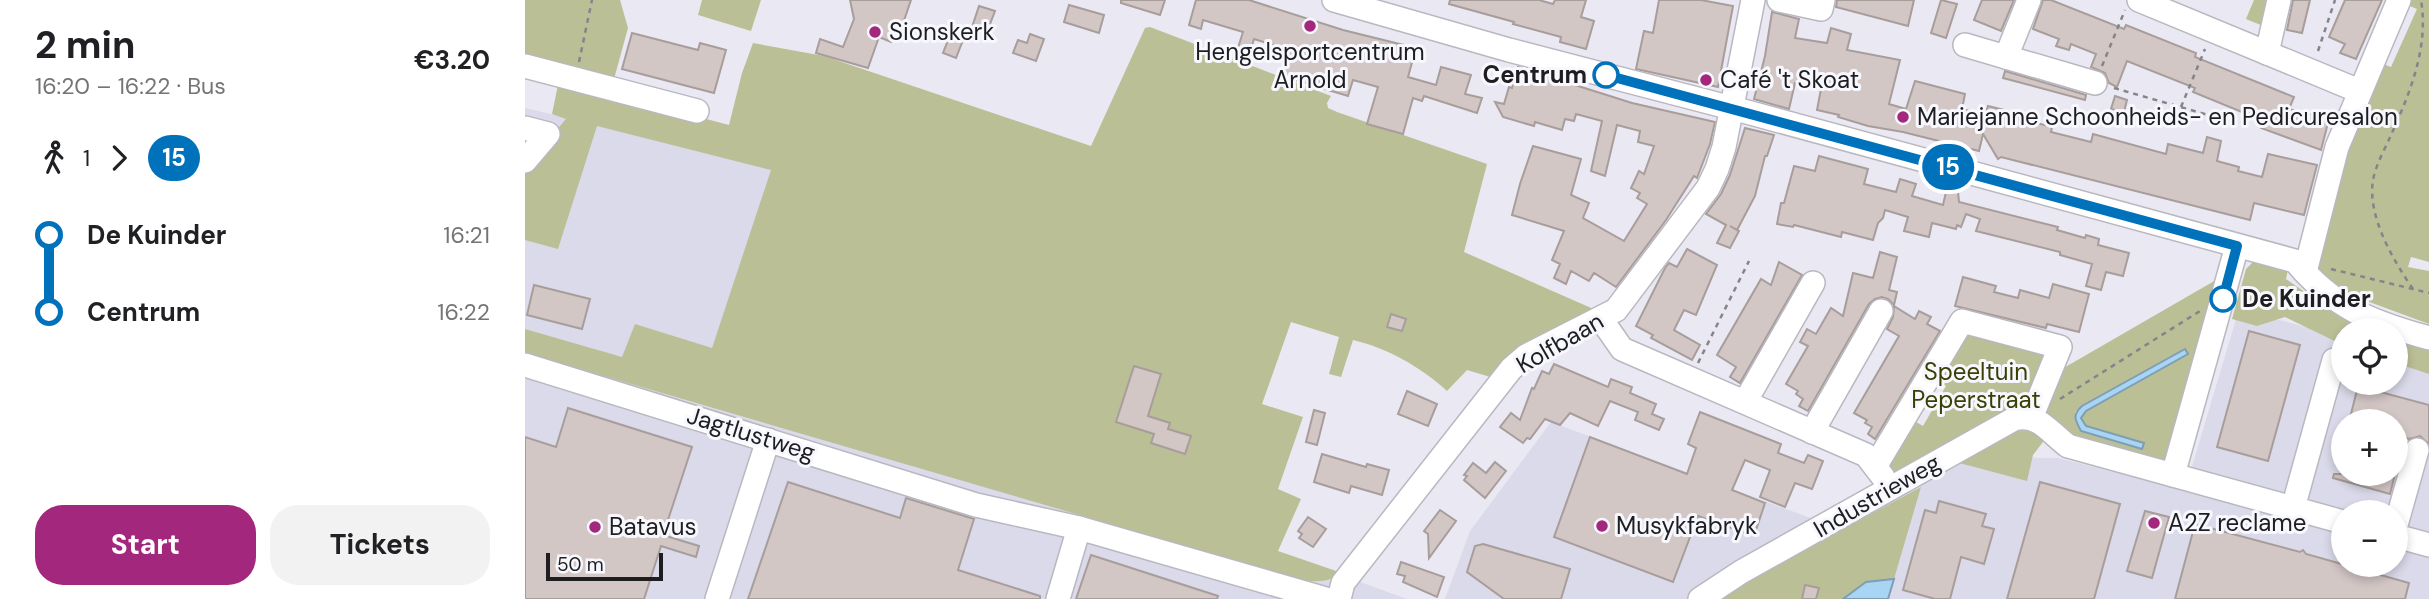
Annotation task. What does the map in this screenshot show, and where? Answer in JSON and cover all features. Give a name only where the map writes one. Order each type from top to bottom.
[{"type":"street","points":[[1334,0],[2295,261],[2306,268],[2325,293],[2351,310],[2393,328],[2429,338]]},
{"type":"street","name":"Kolfbaan","points":[[1339,599],[1343,583],[1511,369],[1526,356],[1616,310],[1708,188],[1724,147],[1753,0]]},
{"type":"street","points":[[1779,0],[1821,9],[1823,0]]},
{"type":"street","points":[[2007,57],[2029,0]]},
{"type":"street","points":[[2267,53],[2279,0]]},
{"type":"street","points":[[2306,268],[2333,160],[2359,91],[2399,0]]},
{"type":"street","points":[[2143,1],[2359,91]]},
{"type":"street","points":[[1965,45],[2095,83]]},
{"type":"street","points":[[525,66],[697,111]]},
{"type":"street","points":[[525,128],[548,134],[525,161]]},
{"type":"street","points":[[2173,475],[2237,246]]},
{"type":"street","points":[[1745,402],[1813,282]]},
{"type":"street","points":[[1812,432],[1881,311]]},
{"type":"street","points":[[1601,319],[1622,349],[1866,455],[1890,489]]},
{"type":"street","points":[[1876,466],[1962,321],[2060,347],[2031,418],[2069,446],[2331,519]]},
{"type":"street","name":"Jagtlustweg","points":[[525,365],[976,505],[1079,528]]},
{"type":"street","points":[[2293,508],[2331,371]]},
{"type":"street","name":"Industrieweg","points":[[1700,599],[1741,572],[2014,419],[2023,416],[2031,418]]},
{"type":"street","points":[[717,599],[768,440]]},
{"type":"street","points":[[2403,500],[2417,450]]},
{"type":"street","points":[[1058,599],[1079,528],[1313,597]]},
{"type":"street","points":[[2408,539],[2429,545]]},
{"type":"path","points":[[575,79],[591,0]]},
{"type":"path","points":[[2318,51],[2335,0]]},
{"type":"path","points":[[2413,289],[2388,249],[2374,209],[2373,181],[2410,92],[2420,60],[2423,10],[2421,0]]},
{"type":"path","points":[[2143,1],[2095,83],[2229,121]]},
{"type":"path","points":[[2181,107],[2214,31]]},
{"type":"path","points":[[1690,378],[1749,261]]},
{"type":"path","points":[[2306,268],[2429,293]]},
{"type":"path","points":[[2031,418],[2209,305],[2220,308]]},
{"type":"shaded area","points":[[525,108],[781,168],[1196,522],[1407,599],[525,599]]},
{"type":"shaded area","points":[[2239,309],[2331,334],[2331,395],[2408,395],[2408,354],[2429,359],[2429,599],[1445,599],[1470,531],[1551,422],[1827,524],[1954,457],[2058,458],[2185,490]]},
{"type":"green space","points":[[525,0],[620,0],[628,28],[614,79],[525,56]]},
{"type":"green space","points":[[702,0],[761,0],[751,31],[698,15]]},
{"type":"green space","points":[[2254,0],[2275,0],[2268,28],[2246,19]]},
{"type":"green space","points":[[2407,0],[2429,0],[2429,262],[2411,257],[2408,267],[2429,271],[2429,324],[2364,300],[2344,297],[2316,268],[2343,147],[2380,63],[2391,67],[2417,9],[2405,4]]},
{"type":"green space","points":[[1150,27],[1331,96],[1327,103],[1328,108],[1337,112],[1487,164],[1464,252],[1598,311],[1497,379],[1467,370],[1447,391],[1403,360],[1353,340],[1341,377],[1329,374],[1339,337],[1291,322],[1262,404],[1303,417],[1278,489],[1301,499],[1278,551],[1342,573],[1322,581],[1287,576],[525,353],[525,329],[622,357],[635,324],[712,348],[771,170],[597,126],[558,249],[525,240],[525,167],[566,119],[552,114],[559,80],[729,125],[742,73],[753,43],[824,56],[1091,146],[1145,28]]},
{"type":"green space","points":[[2254,261],[2288,269],[2286,279],[2343,318],[2331,318],[2331,339],[2285,317],[2257,326],[2232,319],[2246,269]]},
{"type":"green space","points":[[2216,280],[2173,475],[2072,440],[2055,419],[2039,408],[2055,373]],"holes":[[[2185,349],[2086,411],[2081,418],[2085,426],[2143,443],[2081,431],[2075,412]]]},
{"type":"green space","name":"Speeltuin Peperstraat","points":[[1963,327],[2055,351],[2032,406],[2021,406],[2012,410],[1899,474],[1886,463],[1909,418],[1923,426],[1946,386],[1933,377]]},
{"type":"green space","points":[[2408,341],[2429,348],[2429,374],[2408,367]]},
{"type":"green space","points":[[2020,425],[2046,438],[2033,455],[2027,481],[1952,461]]},
{"type":"green space","points":[[1921,487],[1894,579],[1867,584],[1843,599],[1713,599]]},
{"type":"water","points":[[2185,349],[2188,354],[2086,411],[2081,418],[2086,426],[2144,443],[2142,449],[2081,431],[2075,418],[2082,406]]},
{"type":"water","points":[[1894,579],[1888,599],[1843,599],[1866,582]]},
{"type":"building","name":"Sionskerk","points":[[850,0],[911,0],[897,41],[892,39],[891,42],[879,37],[868,68],[816,53],[820,39],[843,47],[854,19]]},
{"type":"building","points":[[1121,0],[1165,0],[1160,15],[1121,3]]},
{"type":"building","points":[[1196,0],[1249,0],[1343,30],[1416,48],[1408,77],[1436,85],[1441,67],[1471,75],[1465,94],[1482,98],[1477,113],[1424,96],[1422,101],[1413,98],[1403,134],[1367,124],[1378,87],[1353,80],[1348,96],[1282,76],[1290,50],[1254,39],[1248,58],[1236,54],[1243,32],[1203,20],[1201,29],[1189,25]]},
{"type":"building","points":[[1450,0],[1539,0],[1553,4],[1555,0],[1586,0],[1581,17],[1594,21],[1586,49],[1560,42],[1561,37],[1449,4]]},
{"type":"building","points":[[1659,0],[1701,0],[1733,6],[1718,87],[1636,69],[1644,31],[1653,33]]},
{"type":"building","points":[[1837,0],[1914,0],[1908,26],[1836,7]]},
{"type":"building","points":[[1941,0],[1957,4],[1946,38],[1931,33]]},
{"type":"building","points":[[1982,0],[2014,0],[2001,31],[1974,20]]},
{"type":"building","points":[[2043,0],[2051,0],[2124,29],[2126,25],[2196,53],[2195,57],[2294,97],[2289,109],[2329,119],[2321,150],[2261,128],[2264,121],[2193,92],[2195,88],[2127,61],[2117,87],[2109,83],[2105,73],[2091,67],[2096,54],[2071,44],[2069,50],[2056,46],[2059,39],[2033,29]]},
{"type":"building","points":[[2293,0],[2310,0],[2302,33],[2287,30]]},
{"type":"building","points":[[2345,0],[2382,0],[2356,59],[2340,53],[2345,44],[2329,37]]},
{"type":"building","points":[[1069,5],[1104,15],[1099,33],[1064,22]]},
{"type":"building","points":[[979,6],[995,11],[987,32],[972,27]]},
{"type":"building","points":[[1772,12],[1799,19],[1795,38],[1827,43],[1831,28],[1851,34],[1847,50],[1900,60],[1889,104],[1906,109],[1915,81],[1965,94],[1962,109],[1985,115],[1988,106],[2008,111],[2007,115],[2052,127],[2051,132],[2091,142],[2093,134],[2166,154],[2168,144],[2203,153],[2207,137],[2221,141],[2217,161],[2239,167],[2238,171],[2262,177],[2268,154],[2317,165],[2304,215],[2254,203],[2250,220],[2001,157],[1998,159],[1983,134],[1979,151],[1868,126],[1817,110],[1821,89],[1795,83],[1789,109],[1754,99]]},
{"type":"building","points":[[952,30],[965,35],[956,58],[943,53]]},
{"type":"building","points":[[632,33],[698,50],[700,43],[726,50],[714,93],[622,69]]},
{"type":"building","points":[[1030,34],[1044,39],[1036,61],[1013,53],[1018,40],[1027,43]]},
{"type":"building","points":[[1518,67],[1632,103],[1715,122],[1697,178],[1694,176],[1666,220],[1616,287],[1594,273],[1589,281],[1571,271],[1566,284],[1554,278],[1560,264],[1552,260],[1564,231],[1512,215],[1520,184],[1533,146],[1581,159],[1571,195],[1589,203],[1583,218],[1624,241],[1647,204],[1637,198],[1640,193],[1631,188],[1639,171],[1644,174],[1654,146],[1638,142],[1640,131],[1617,125],[1605,176],[1591,171],[1602,121],[1576,114],[1574,121],[1565,119],[1562,130],[1535,122],[1534,126],[1503,117],[1495,102],[1504,104]]},
{"type":"building","points":[[2005,71],[2086,95],[2085,100],[2003,78]]},
{"type":"building","points":[[2115,96],[2127,100],[2124,112],[2111,109]]},
{"type":"building","points":[[1745,128],[1774,135],[1765,156],[1755,196],[1737,230],[1739,231],[1730,248],[1717,243],[1726,225],[1706,214],[1721,194],[1730,175]]},
{"type":"building","points":[[1819,156],[1868,169],[1864,184],[1896,192],[1900,179],[1916,184],[1912,196],[1943,205],[1946,192],[1958,191],[1959,202],[2058,227],[2057,230],[2085,238],[2086,235],[2099,239],[2098,245],[2129,253],[2123,276],[2106,272],[2101,290],[2086,286],[2092,264],[2060,255],[2060,252],[1976,231],[1980,219],[1966,214],[1961,227],[1957,225],[1956,229],[1932,223],[1929,237],[1904,231],[1908,217],[1885,210],[1873,240],[1842,232],[1841,237],[1794,225],[1777,224],[1794,166],[1815,171]]},
{"type":"building","points":[[1687,249],[1717,265],[1696,315],[1684,310],[1674,330],[1700,345],[1692,360],[1651,338],[1653,335],[1636,326],[1665,268],[1669,263],[1677,267]]},
{"type":"building","points":[[1880,252],[1897,257],[1889,290],[1897,292],[1894,305],[1882,297],[1869,304],[1808,411],[1799,406],[1803,399],[1796,394],[1798,391],[1786,384],[1808,346],[1800,342],[1807,329],[1816,334],[1831,308],[1843,316],[1853,273],[1873,278]]},
{"type":"building","points":[[1779,262],[1802,275],[1740,383],[1730,377],[1736,367],[1717,355],[1761,279],[1771,285]]},
{"type":"building","points":[[1963,277],[1996,286],[1994,292],[2018,298],[2020,290],[2049,298],[2053,284],[2089,294],[2079,332],[2047,324],[2046,328],[1955,306]]},
{"type":"building","points":[[534,285],[590,299],[582,329],[527,315]]},
{"type":"building","points":[[1894,306],[1915,319],[1919,311],[1931,317],[1927,324],[1940,331],[1875,439],[1868,434],[1872,427],[1865,423],[1867,420],[1854,413],[1899,336],[1887,329],[1893,317]]},
{"type":"building","points":[[1391,314],[1406,319],[1402,331],[1387,327]]},
{"type":"building","points":[[2249,331],[2300,345],[2268,461],[2217,447]]},
{"type":"building","points":[[1554,364],[1608,387],[1611,379],[1632,387],[1630,393],[1656,404],[1652,414],[1664,419],[1659,430],[1635,420],[1638,412],[1610,401],[1598,426],[1570,413],[1560,425],[1545,419],[1530,439],[1527,438],[1523,443],[1500,427],[1511,413],[1520,420],[1532,388],[1534,389],[1542,371],[1549,374]]},
{"type":"building","points":[[1134,366],[1161,374],[1148,416],[1170,423],[1168,429],[1191,436],[1185,454],[1151,443],[1154,434],[1116,422]]},
{"type":"building","points":[[1407,391],[1437,404],[1428,426],[1398,414]]},
{"type":"building","points":[[2356,395],[2392,395],[2429,405],[2429,444],[2420,436],[2408,439],[2408,409],[2352,409]]},
{"type":"building","name":"Batavus","points":[[568,408],[692,447],[663,535],[699,546],[696,557],[661,546],[644,599],[525,599],[525,437],[556,447]]},
{"type":"building","points":[[1314,410],[1325,413],[1317,445],[1306,442]]},
{"type":"building","points":[[1700,412],[1781,444],[1778,453],[1804,463],[1808,455],[1823,461],[1812,489],[1795,483],[1785,507],[1760,497],[1770,470],[1745,460],[1732,490],[1765,503],[1754,536],[1698,516],[1673,582],[1554,537],[1590,437],[1687,474],[1696,448],[1688,444]]},
{"type":"building","points":[[1322,454],[1366,467],[1367,464],[1389,470],[1382,495],[1351,486],[1349,493],[1314,482]]},
{"type":"building","points":[[1495,462],[1506,471],[1485,498],[1464,480],[1467,476],[1464,475],[1473,463],[1486,473]]},
{"type":"building","name":"Batavus","points":[[788,482],[900,518],[906,498],[974,519],[958,570],[1040,596],[1040,599],[748,599]]},
{"type":"building","points":[[2040,482],[2120,504],[2094,599],[2007,599]]},
{"type":"building","points":[[2362,486],[2392,486],[2390,494]]},
{"type":"building","points":[[1939,501],[1986,514],[1982,526],[1994,529],[1984,564],[1961,557],[1950,599],[1935,599],[1903,590],[1925,510],[1936,513]]},
{"type":"building","points":[[1440,510],[1456,521],[1429,558],[1428,534],[1424,531]]},
{"type":"building","points":[[2145,511],[2169,517],[2152,578],[2127,571]]},
{"type":"building","points":[[1308,517],[1326,529],[1313,547],[1299,538],[1302,534],[1298,531]]},
{"type":"building","points":[[2195,524],[2300,552],[2303,550],[2306,554],[2331,561],[2331,577],[2388,577],[2409,583],[2405,599],[2175,599]]},
{"type":"building","points":[[1483,544],[1570,569],[1561,599],[1504,599],[1467,572],[1475,546]]},
{"type":"building","points":[[1091,555],[1218,596],[1217,599],[1076,599]]},
{"type":"building","points":[[1401,562],[1444,577],[1437,597],[1403,582],[1405,576],[1397,574]]},
{"type":"building","points":[[1805,585],[1819,588],[1816,599],[1802,599]]},
{"type":"bus line","name":"15","points":[[1606,75],[2237,246],[2223,299]]},
{"type":"place","name":"Hengelsportcentrum Arnold","points":[[1310,26]]},
{"type":"place","name":"Sionskerk","points":[[875,32]]},
{"type":"place","name":"Centrum","points":[[1606,75]]},
{"type":"place","name":"Café 't Skoat","points":[[1706,80]]},
{"type":"place","name":"Mariejanne Schoonheids- en Pedicuresalon","points":[[1903,117]]},
{"type":"place","name":"De Kuinder","points":[[2223,299]]},
{"type":"place","name":"A2Z reclame","points":[[2154,523]]},
{"type":"place","name":"Musykfabryk","points":[[1602,526]]},
{"type":"place","name":"Batavus","points":[[595,527]]}]
